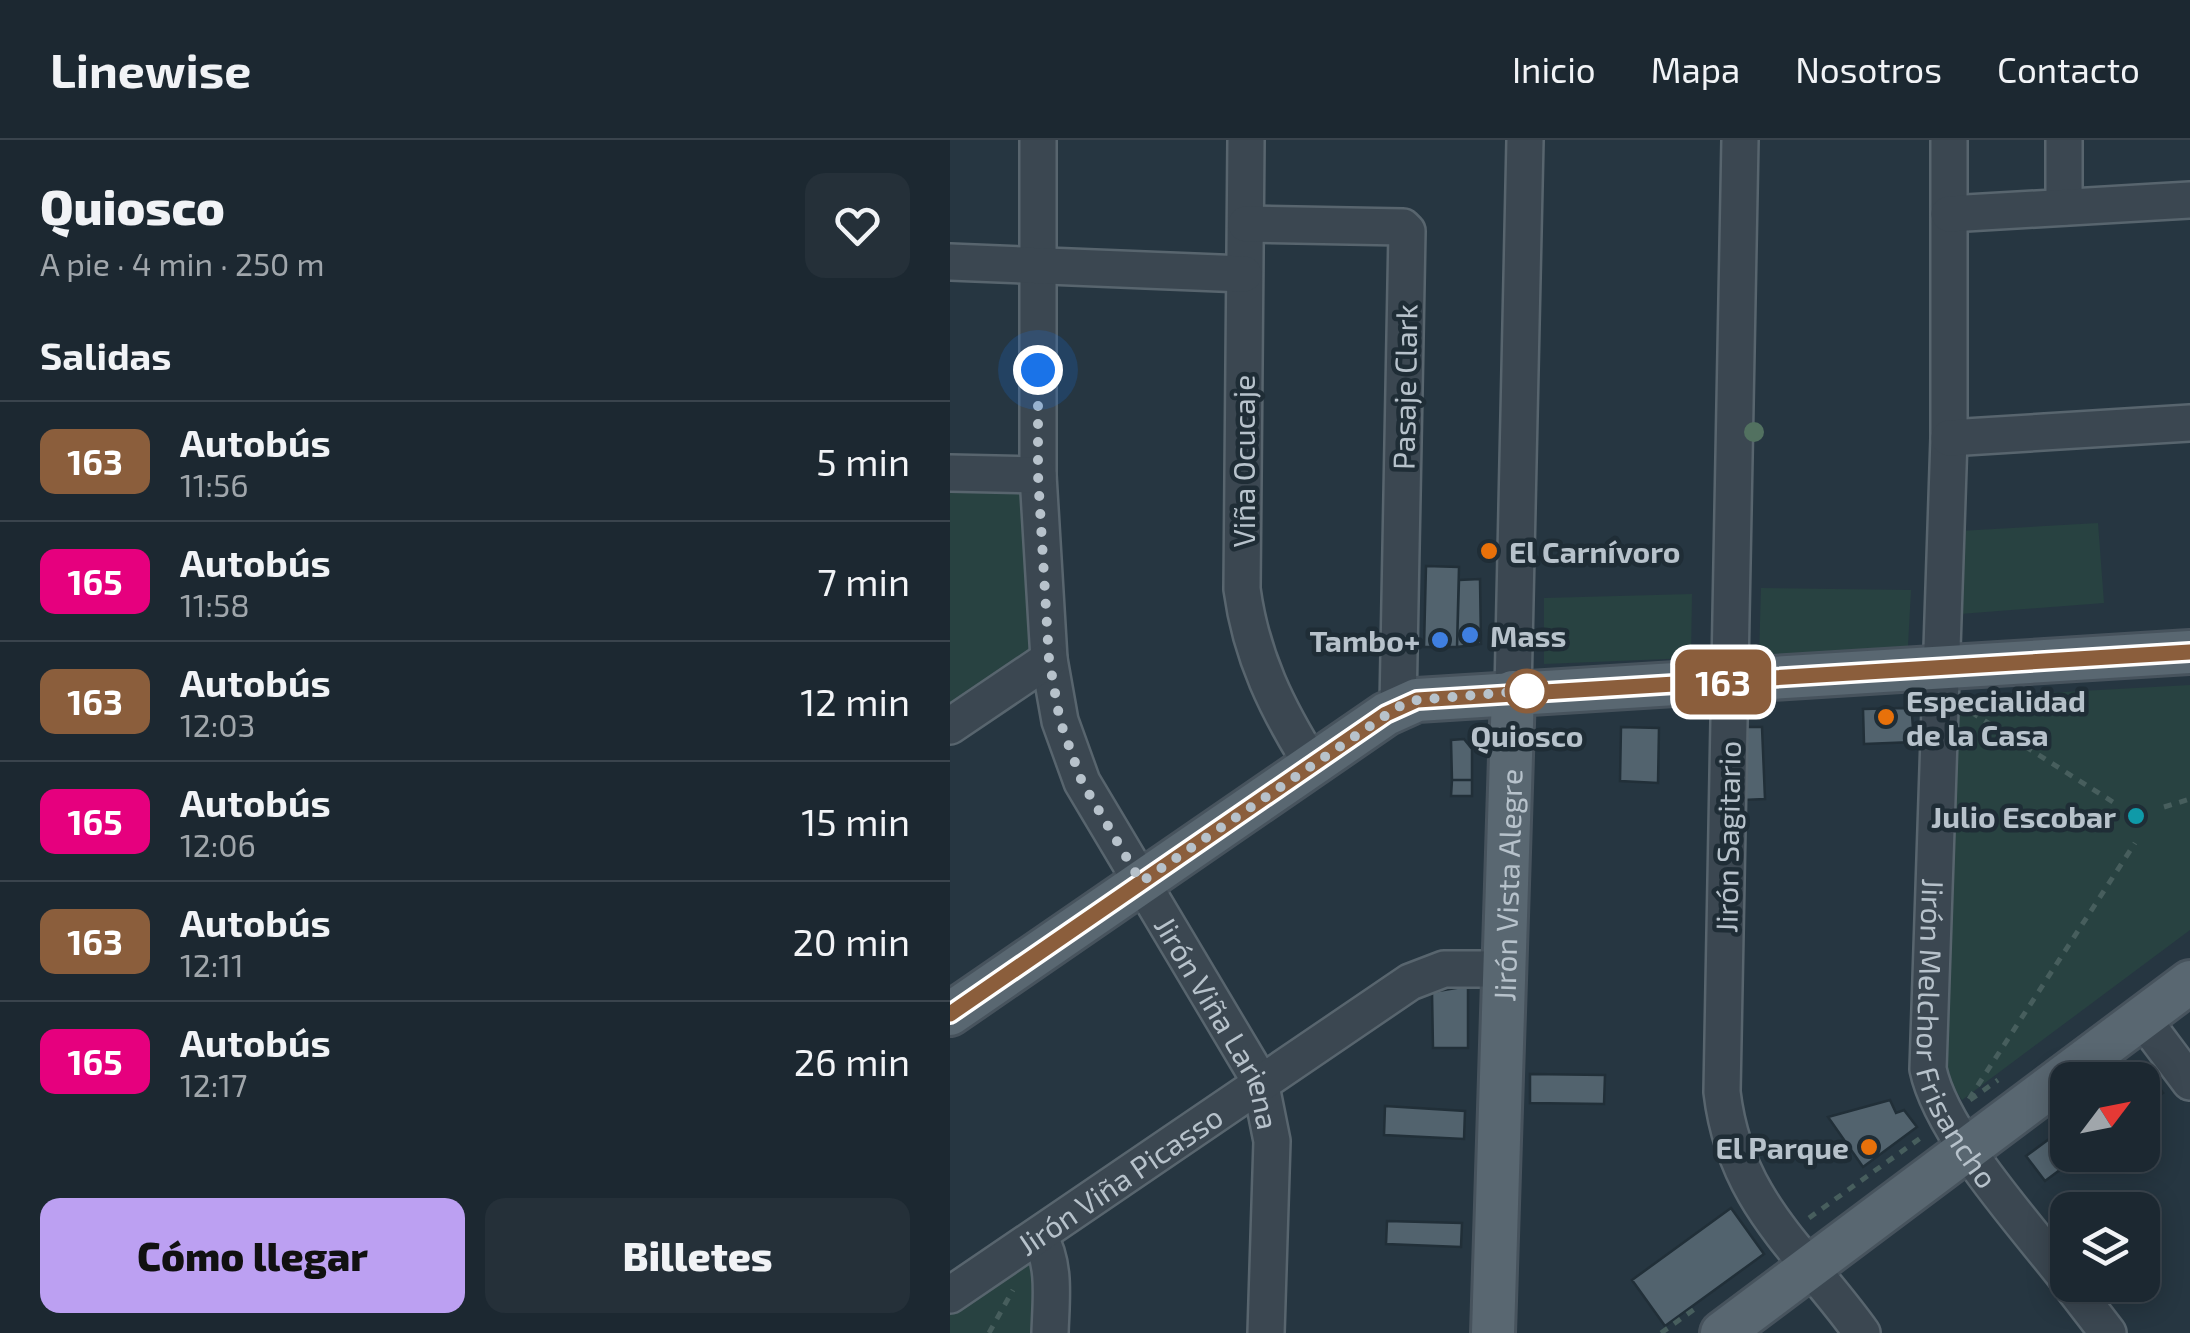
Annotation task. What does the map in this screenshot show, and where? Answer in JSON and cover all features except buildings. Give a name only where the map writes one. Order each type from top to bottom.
[{"type":"main road","points":[[950,1014],[1398,707],[1417,700],[1731,682],[1950,685],[2190,652]]},
{"type":"main road","name":"Jirón Vista Alegre","points":[[1493,1333],[1513,692]]},
{"type":"main road","points":[[1722,1333],[1970,1151],[2190,982]]},
{"type":"street","name":"Jirón Viña Lariena","points":[[1038,140],[1038,475],[1049,659],[1060,721],[1082,782],[1260,1082],[1272,1141],[1266,1333]]},
{"type":"street","name":"Viña Ocucaje","points":[[1246,140],[1242,589],[1246,622],[1266,684],[1313,766]]},
{"type":"street","name":"Jirón Vista Alegre","points":[[1513,692],[1525,140]]},
{"type":"street","name":"Jirón Sagitario","points":[[1740,140],[1722,1092],[1734,1158],[1753,1193],[1809,1270],[1862,1333]]},
{"type":"street","name":"Jirón Melchor Frisancho","points":[[1949,140],[1950,685],[1928,1069],[1934,1091],[1970,1151],[2050,1258]]},
{"type":"street","points":[[2064,140],[2064,206]]},
{"type":"street","points":[[1949,214],[2190,200]]},
{"type":"street","name":"Pasaje Clark","points":[[1246,224],[1407,229],[1398,707]]},
{"type":"street","points":[[950,262],[1244,274]]},
{"type":"street","points":[[1949,438],[2190,424]]},
{"type":"street","points":[[950,473],[1038,475]]},
{"type":"street","points":[[950,726],[1049,659]]},
{"type":"street","name":"Jirón Viña Picasso","points":[[950,1295],[1260,1082],[1426,974],[1444,969],[1502,969]]},
{"type":"street","points":[[2142,1018],[2190,1082]]},
{"type":"street","points":[[1039,1236],[1049,1252],[1050,1333]]},
{"type":"street","name":"Jirón Melchor Frisancho","points":[[2084,1302],[2108,1333]]},
{"type":"path","points":[[1950,685],[2116,804]]},
{"type":"path","points":[[2164,807],[2190,798]]},
{"type":"path","points":[[1968,1102],[2135,843]]},
{"type":"path","points":[[989,1333],[1018,1282]]},
{"type":"green space","points":[[950,484],[1025,490],[1032,649],[950,706]]},
{"type":"green space","points":[[2098,523],[2104,603],[1960,614],[1959,531]]},
{"type":"green space","points":[[1761,588],[1911,590],[1908,646],[1759,657]]},
{"type":"green space","points":[[1692,594],[1691,658],[1544,664],[1544,598]]},
{"type":"green space","points":[[2190,685],[2190,930],[1962,1100],[1946,1075],[1953,698]]},
{"type":"green space","points":[[1024,1260],[1038,1273],[1037,1333],[950,1333],[950,1310]]},
{"type":"bus line","name":"163","points":[[950,1014],[1386,714],[1417,700],[2190,652]]},
{"type":"place","name":"El Carnívoro","points":[[1489,551]]},
{"type":"place","name":"Mass","points":[[1470,635]]},
{"type":"place","name":"Tambo+","points":[[1440,640]]},
{"type":"place","name":"Quiosco","points":[[1527,691]]},
{"type":"place","name":"Especialidad de la Casa","points":[[1886,717]]},
{"type":"place","name":"Julio Escobar","points":[[2136,816]]},
{"type":"place","name":"El Parque","points":[[1869,1147]]},
{"type":"route","points":[[1038,370],[1038,475],[1049,659],[1060,721],[1082,782],[1141,882],[1398,707],[1417,700],[1536,690],[1527,691]]}]
